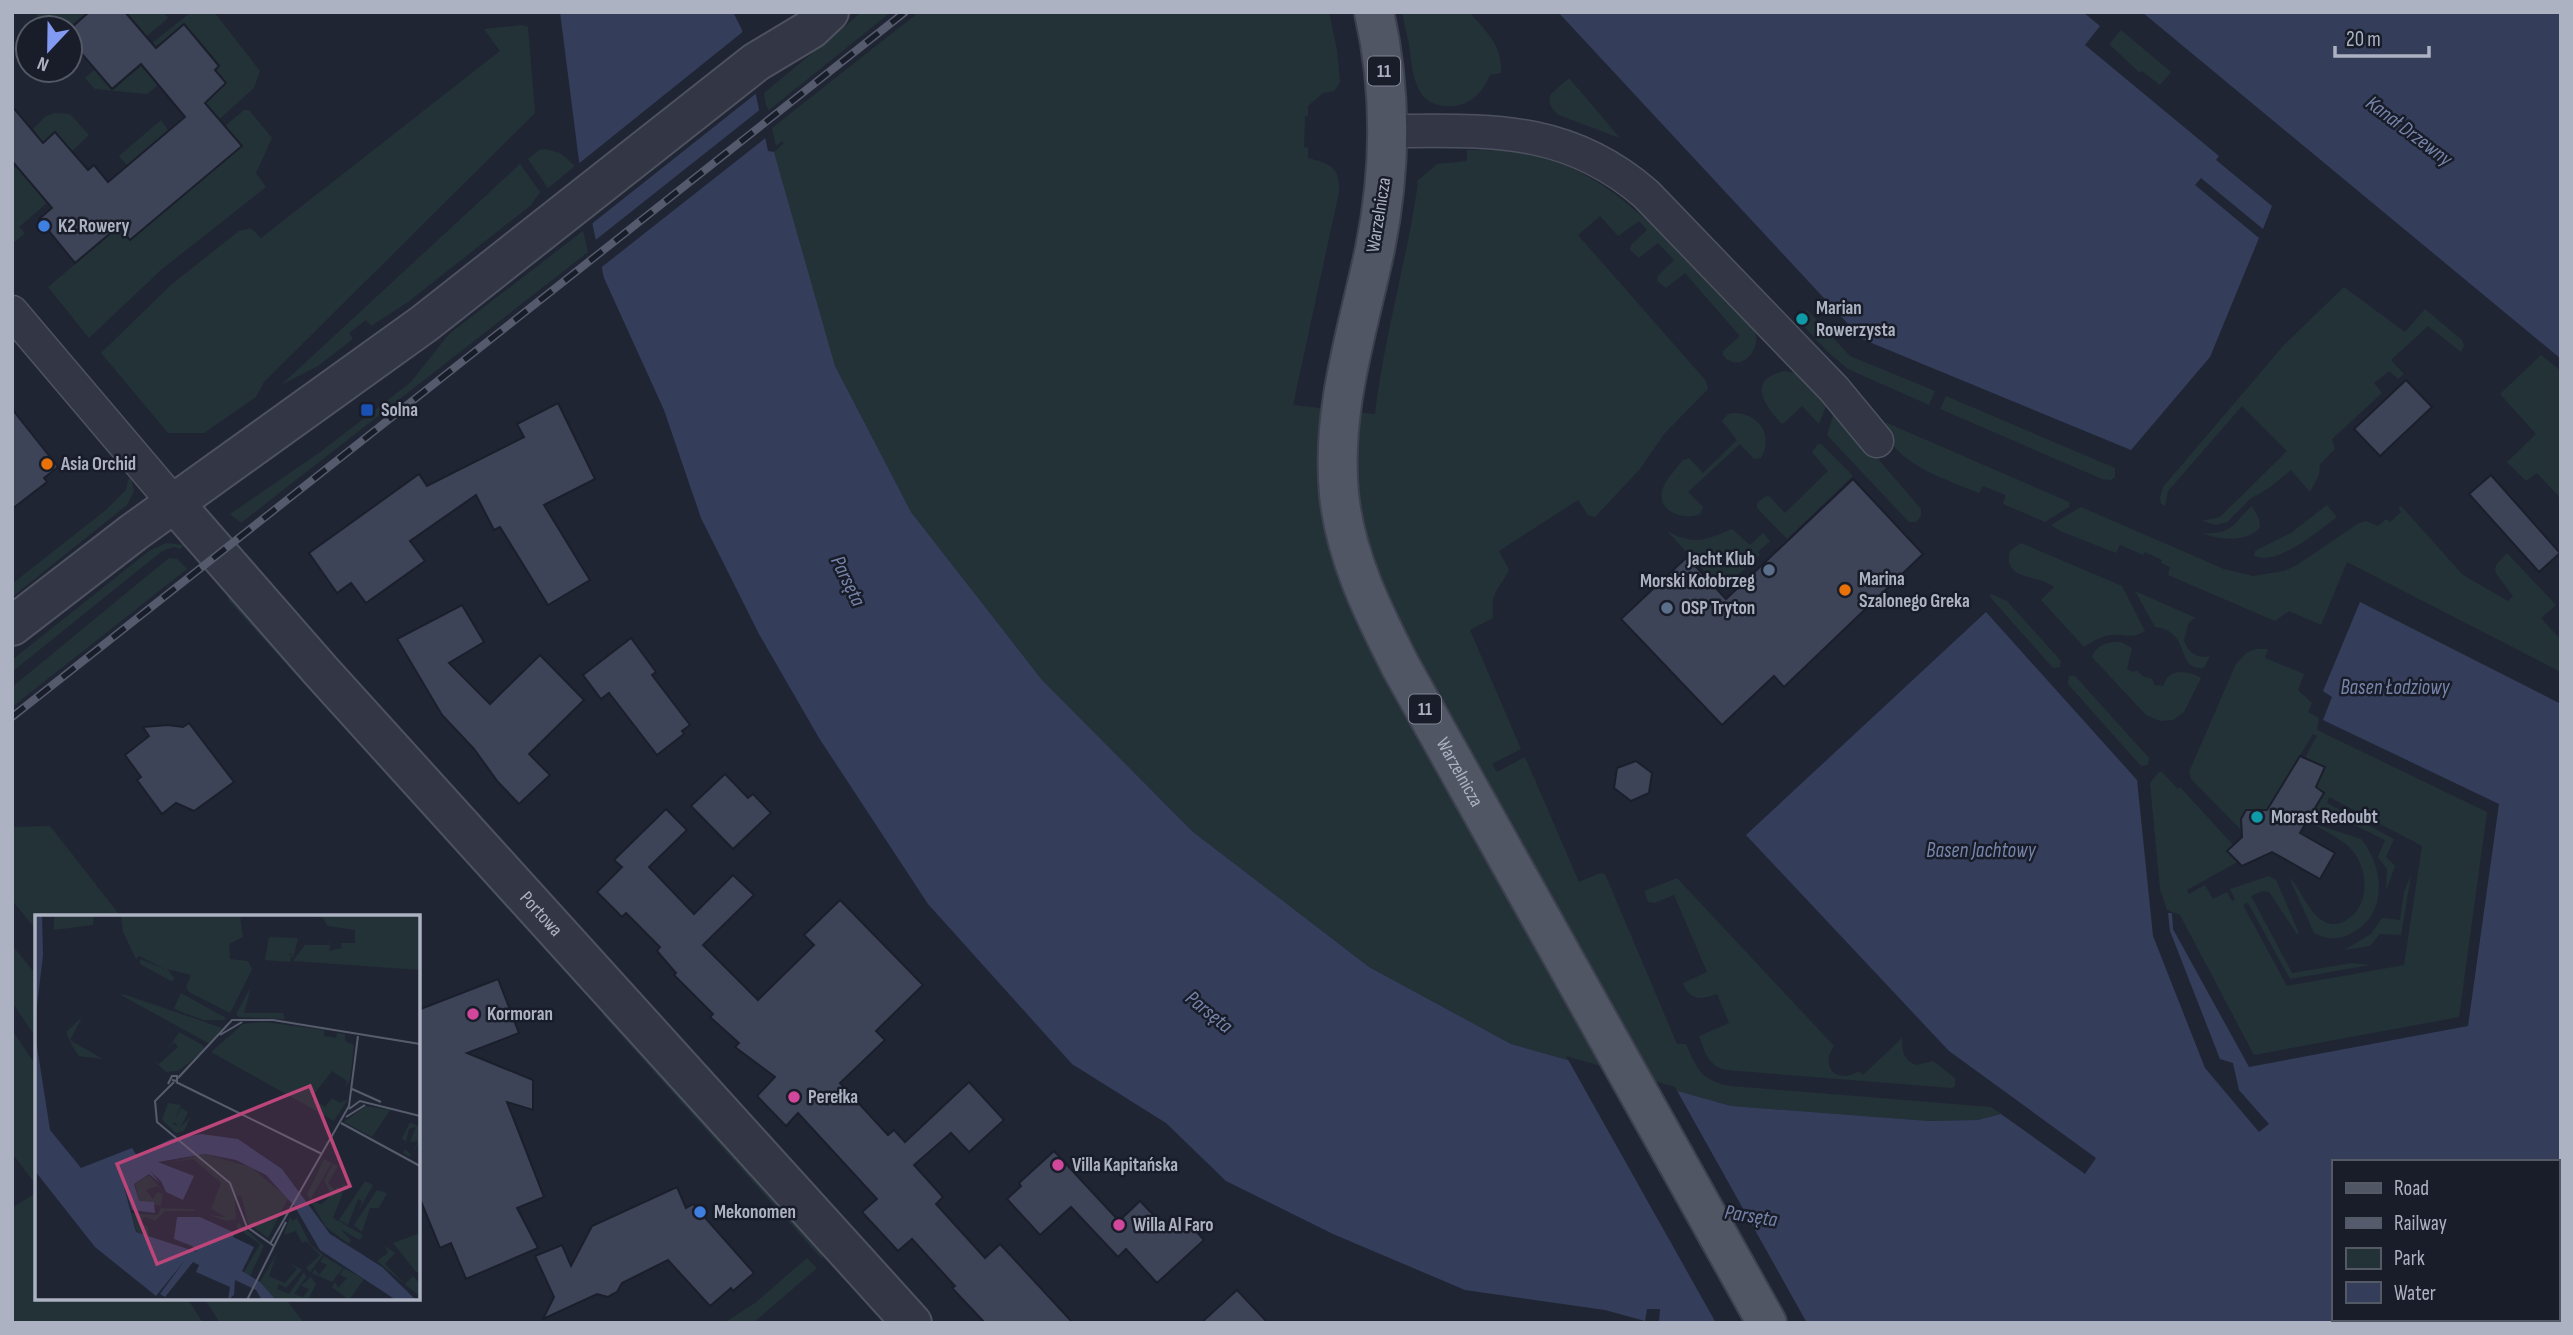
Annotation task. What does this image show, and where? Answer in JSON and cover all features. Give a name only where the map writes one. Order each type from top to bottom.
[{"type":"main road","name":"Warzelnicza","points":[[1374,12],[1385,76],[1387,156],[1378,228],[1346,369],[1340,410],[1338,473],[1343,517],[1355,564],[1374,612],[1401,667],[1767,1323]]},
{"type":"street","points":[[756,62],[795,12]]},
{"type":"street","points":[[12,626],[174,503],[425,323],[756,62],[811,29],[829,12]]},
{"type":"street","points":[[1388,131],[1486,132],[1535,137],[1576,150],[1620,174],[1646,194],[1834,389],[1877,441]]},
{"type":"street","points":[[12,312],[174,503]]},
{"type":"street","name":"Portowa","points":[[174,503],[321,671],[912,1323]]},
{"type":"green space","points":[[38,12],[87,12],[84,15]]},
{"type":"green space","points":[[127,12],[163,12],[168,18],[147,36]]},
{"type":"green space","points":[[191,12],[215,13],[260,71],[254,88],[216,122],[203,105],[226,83],[215,70],[220,65],[185,24],[149,52],[146,48]]},
{"type":"green space","points":[[862,12],[891,12],[769,110],[764,93]]},
{"type":"green space","points":[[919,12],[1329,12],[1340,82],[1334,91],[1323,93],[1308,106],[1304,147],[1308,148],[1308,158],[1328,165],[1335,171],[1339,192],[1293,405],[1375,414],[1413,212],[1416,182],[1437,164],[1467,161],[1467,150],[1532,154],[1581,173],[1624,201],[1739,307],[1751,323],[1756,339],[1752,353],[1742,361],[1735,362],[1729,361],[1723,351],[1740,336],[1685,273],[1666,288],[1657,281],[1658,276],[1674,260],[1658,243],[1639,258],[1630,250],[1631,245],[1647,230],[1639,221],[1618,236],[1600,216],[1578,235],[1706,381],[1708,389],[1664,434],[1640,469],[1595,517],[1588,515],[1578,500],[1499,551],[1509,570],[1494,596],[1493,618],[1470,630],[1521,749],[1492,764],[1497,772],[1525,757],[1579,882],[1600,873],[1605,874],[1677,1044],[1686,1044],[1697,1067],[1706,1077],[1731,1086],[1991,1107],[2001,1114],[1978,1120],[1929,1121],[1731,1106],[1511,1044],[1369,967],[1193,832],[1042,680],[911,512],[835,366],[774,152],[784,143],[782,141],[776,146],[772,128]]},
{"type":"green space","points":[[1402,12],[1469,12],[1496,47],[1501,73],[1490,75],[1481,91],[1467,102],[1455,106],[1441,106],[1431,102],[1418,88]]},
{"type":"green space","points":[[522,25],[528,27],[535,113],[264,382],[256,397],[204,433],[168,433],[101,353],[172,284],[239,231],[251,228],[261,238],[500,51],[484,29]]},
{"type":"green space","points":[[2121,30],[2171,72],[2160,85],[2142,71],[2140,73],[2109,44]]},
{"type":"green space","points":[[141,66],[158,85],[147,94],[95,89],[85,78],[94,70],[113,90]]},
{"type":"green space","points":[[1569,78],[1619,138],[1554,111],[1550,104],[1550,95]]},
{"type":"green space","points":[[244,110],[249,110],[272,138],[256,173],[266,187],[162,269],[89,338],[48,287],[119,227],[130,240],[145,228],[139,220],[150,211],[157,218],[200,181],[195,174],[212,171],[242,146],[225,126]]},
{"type":"green space","points":[[55,113],[70,114],[89,135],[72,151],[56,132],[43,143],[33,129],[46,116]]},
{"type":"green space","points":[[161,120],[168,130],[127,165],[119,156]]},
{"type":"green space","points":[[539,150],[560,153],[575,166],[548,188],[528,159]]},
{"type":"green space","points":[[520,164],[540,192],[531,205],[408,302],[371,326],[366,320],[349,333],[353,339],[318,366],[281,385]]},
{"type":"green space","points":[[16,167],[47,203],[19,227],[25,233],[12,244],[12,169]]},
{"type":"green space","points":[[583,231],[588,252],[241,523],[230,514],[319,453],[411,382],[449,334]]},
{"type":"green space","points":[[2344,287],[2405,332],[2425,309],[2462,340],[2464,346],[2461,352],[2428,326],[2391,360],[2404,374],[2398,379],[2389,371],[2374,383],[2382,393],[2332,439],[2335,449],[2320,464],[2319,475],[2310,492],[2291,470],[2250,499],[2227,522],[2216,525],[2202,521],[2220,517],[2287,451],[2242,406],[2168,491],[2165,506],[2161,504],[2163,487],[2284,345]]},
{"type":"green space","points":[[1807,310],[1850,356],[1935,391],[1929,405],[1848,369],[1797,319]]},
{"type":"green space","points":[[2541,355],[2561,371],[2561,499],[2537,473],[2526,481],[2507,462],[2536,434],[2500,394]]},
{"type":"green space","points":[[1785,371],[1798,374],[1828,401],[1819,424],[1802,406],[1784,423],[1781,423],[1769,408],[1764,400],[1762,386],[1773,375]]},
{"type":"green space","points":[[1946,396],[2115,468],[2115,477],[2111,480],[2102,479],[1940,409]]},
{"type":"green space","points":[[1835,409],[1921,509],[1921,516],[1916,522],[1909,522],[1827,435]]},
{"type":"green space","points":[[1728,414],[1751,417],[1762,427],[1766,442],[1761,458],[1754,459],[1740,444],[1688,492],[1703,507],[1700,514],[1686,516],[1672,512],[1663,503],[1663,488],[1667,481],[1683,460],[1689,458],[1703,473],[1737,440],[1722,421]]},
{"type":"green space","points":[[1887,423],[2069,502],[2069,507],[2045,522],[2003,504],[2006,495],[1983,486],[1979,493],[1937,476],[1897,450],[1882,425]]},
{"type":"green space","points":[[1818,444],[1853,476],[1787,539],[1757,508],[1757,503],[1766,496],[1770,497],[1785,513],[1828,471],[1812,452]]},
{"type":"green space","points":[[131,477],[134,491],[127,505],[12,597],[12,584],[107,509],[126,490]]},
{"type":"green space","points":[[2327,505],[2337,517],[2309,538],[2274,556],[2254,556],[2255,551],[2291,533]]},
{"type":"green space","points":[[2252,506],[2260,527],[2248,536],[2233,539],[2202,533],[2226,530]]},
{"type":"green space","points":[[2401,506],[2463,575],[2508,601],[2513,596],[2495,572],[2496,565],[2507,553],[2556,605],[2541,618],[2561,640],[2561,672],[2347,562],[2321,625],[2289,611],[2275,621],[2168,575],[2170,567],[2145,552],[2143,555],[2120,545],[2116,553],[2051,525],[2081,507],[2224,569],[2253,576],[2284,571],[2297,565],[2359,523],[2366,521],[2378,526],[2386,519],[2390,522],[2401,512],[2398,508]]},
{"type":"green space","points":[[1732,529],[1750,545],[1763,533],[1770,541],[1758,552],[1760,555],[1720,588],[1667,531],[1685,539],[1700,540]]},
{"type":"green space","points":[[166,543],[184,545],[180,549],[174,547],[162,551],[12,672],[12,660],[149,551]]},
{"type":"green space","points":[[2021,543],[2122,586],[2145,631],[2133,636],[2107,636],[2084,647],[2041,600],[2054,587],[2016,572],[2011,567],[2010,551]]},
{"type":"green space","points":[[169,558],[177,559],[187,569],[12,707],[12,687]]},
{"type":"green space","points":[[225,587],[586,987],[585,994],[229,601]]},
{"type":"green space","points":[[2135,591],[2196,618],[2189,622],[2184,640],[2193,654],[2210,656],[2204,668],[2189,663],[2174,636],[2167,630],[2155,627]]},
{"type":"green space","points":[[1991,594],[2007,601],[2061,661],[2060,667],[2053,668],[1990,597]]},
{"type":"green space","points":[[2121,642],[2132,648],[2127,669],[2133,672],[2137,670],[2142,676],[2152,679],[2155,685],[2163,686],[2168,677],[2181,672],[2201,678],[2184,712],[2173,720],[2160,721],[2146,715],[2092,657],[2097,649],[2104,645]]},
{"type":"green space","points":[[2256,649],[2268,649],[2265,658],[2304,674],[2298,690],[2312,703],[2308,712],[2319,718],[2317,730],[2487,812],[2459,1017],[2254,1055],[2180,915],[2167,910],[2160,889],[2150,783],[2159,772],[2178,789],[2180,787],[2233,845],[2227,851],[2239,861],[2187,890],[2189,894],[2205,885],[2213,899],[2227,892],[2232,901],[2235,900],[2230,889],[2269,876],[2276,880],[2299,933],[2297,934],[2269,892],[2262,891],[2251,896],[2292,973],[2352,963],[2370,965],[2290,979],[2248,903],[2243,905],[2287,986],[2404,965],[2422,846],[2329,797],[2327,803],[2394,839],[2386,857],[2395,866],[2386,891],[2387,869],[2378,857],[2385,840],[2354,825],[2309,817],[2316,787],[2305,758],[2317,736],[2313,734],[2265,813],[2252,810],[2244,813],[2241,821],[2245,834],[2191,779],[2189,772],[2236,664],[2246,653]]},
{"type":"green space","points":[[2069,676],[2075,676],[2149,758],[2148,765],[2141,766],[2068,684]]},
{"type":"green space","points":[[2312,823],[2361,839],[2375,864],[2379,891],[2377,904],[2362,926],[2341,937],[2328,938],[2314,933],[2289,877],[2310,909],[2320,919],[2336,924],[2348,919],[2360,906],[2364,890],[2363,872],[2356,855],[2347,845]]},
{"type":"green space","points":[[50,826],[119,915],[35,915],[35,929],[12,900],[12,827]]},
{"type":"green space","points":[[2411,875],[2401,935],[2380,934],[2370,946],[2344,950],[2371,934],[2382,918],[2400,920],[2404,892]]},
{"type":"green space","points":[[1677,878],[1834,1046],[1828,1061],[1837,1075],[1851,1075],[1859,1071],[1863,1075],[1902,1038],[1903,1051],[1909,1061],[1917,1065],[1933,1061],[1955,1078],[1955,1086],[1952,1088],[1726,1070],[1715,1065],[1708,1058],[1699,1036],[1729,1023],[1717,994],[1696,998],[1683,983],[1707,972],[1674,895],[1654,903],[1648,902],[1644,891]]},
{"type":"green space","points":[[12,945],[35,974],[35,1036],[12,1002]]},
{"type":"green space","points":[[606,1011],[822,1247],[823,1260],[602,1014]]},
{"type":"green space","points":[[12,1030],[35,1064],[35,1183],[12,1153]]},
{"type":"green space","points":[[35,1193],[35,1300],[188,1300],[203,1323],[12,1323],[12,1208]]},
{"type":"green space","points":[[807,1258],[817,1268],[753,1323],[724,1323],[755,1303]]},
{"type":"green space","points":[[205,1300],[287,1300],[304,1323],[220,1323]]},
{"type":"water","points":[[560,12],[733,12],[742,30],[768,151],[774,152],[835,366],[911,512],[1042,680],[1193,832],[1369,967],[1511,1044],[1731,1106],[1929,1121],[1978,1120],[2001,1114],[2085,1174],[2096,1158],[1949,1051],[1746,835],[1986,612],[2137,780],[2153,936],[2205,1068],[2259,1132],[2269,1124],[2239,1090],[2233,1063],[2220,1059],[2170,931],[2168,913],[2172,913],[2173,929],[2249,1067],[2468,1026],[2499,804],[2323,720],[2332,697],[2323,691],[2360,602],[2561,704],[2561,1323],[1659,1323],[1660,1309],[1647,1309],[1645,1321],[1605,1310],[1465,1290],[1333,1234],[1226,1181],[1166,1123],[1072,1064],[928,904],[819,738],[759,634],[701,518],[664,410],[604,278],[579,161]]},
{"type":"water","points":[[1558,12],[2083,12],[2100,26],[2085,45],[2219,156],[2216,160],[2272,206],[2263,229],[2201,178],[2195,185],[2259,238],[2210,357],[2131,450],[1862,339]]},
{"type":"water","name":"Kanał Drzewny","points":[[2142,12],[2561,12],[2561,359]]},
{"type":"pier","points":[[745,30],[758,92],[589,226],[577,165]]},
{"type":"pier","points":[[762,108],[768,136],[598,270],[593,242]]},
{"type":"pier","points":[[1566,1056],[1675,1087],[1807,1323],[1716,1323]]},
{"type":"building","points":[[89,12],[125,12],[156,48],[184,24],[219,66],[215,70],[226,83],[205,103],[242,146],[130,240],[119,226],[75,263],[39,219],[52,208],[12,161],[12,106],[43,143],[55,132],[88,170],[94,165],[108,182],[185,117],[141,64],[112,89],[84,56],[84,16]]},
{"type":"building","points":[[2406,380],[2432,407],[2380,456],[2354,429]]},
{"type":"building","points":[[558,403],[595,479],[544,505],[590,580],[548,605],[500,527],[494,530],[476,495],[410,541],[425,561],[366,603],[351,583],[337,593],[309,553],[419,474],[427,486],[524,437],[517,424]]},
{"type":"building","points":[[12,409],[58,467],[44,478],[47,482],[12,509]]},
{"type":"building","points":[[2491,475],[2560,553],[2539,572],[2469,494]]},
{"type":"building","points":[[1853,479],[1923,554],[1784,687],[1774,676],[1722,725],[1621,619],[1687,557],[1726,599]]},
{"type":"building","points":[[462,605],[484,642],[449,663],[490,704],[540,655],[584,700],[529,754],[550,775],[519,804],[442,715],[397,639]]},
{"type":"building","points":[[631,638],[656,672],[652,675],[690,725],[682,731],[684,734],[657,755],[609,693],[601,699],[583,675]]},
{"type":"building","points":[[189,723],[234,782],[194,811],[176,803],[162,814],[137,780],[141,777],[125,755],[149,736],[143,727],[183,727]]},
{"type":"building","name":"Morast Redoubt","points":[[2300,756],[2325,767],[2316,787],[2324,793],[2300,833],[2335,853],[2320,879],[2272,852],[2242,866],[2227,851],[2242,837],[2241,819],[2246,810],[2267,810]]},
{"type":"building","points":[[1636,761],[1652,773],[1649,793],[1631,801],[1614,788],[1617,768]]},
{"type":"building","points":[[725,774],[748,798],[753,794],[771,813],[733,849],[691,806]]},
{"type":"building","points":[[666,809],[687,830],[649,867],[694,914],[733,875],[754,895],[703,945],[758,1000],[814,945],[804,935],[840,900],[923,985],[876,1031],[885,1040],[840,1083],[888,1135],[894,1130],[905,1142],[969,1082],[1004,1120],[969,1152],[951,1133],[914,1165],[943,1197],[936,1204],[985,1258],[1000,1244],[1073,1323],[985,1323],[912,1239],[898,1251],[862,1212],[877,1199],[798,1113],[786,1126],[757,1096],[775,1077],[735,1047],[739,1043],[710,1017],[713,1014],[674,975],[676,973],[657,951],[660,947],[626,913],[622,917],[597,892],[622,867],[614,860]]},
{"type":"building","points":[[498,979],[519,1033],[467,1053],[533,1080],[533,1110],[507,1102],[544,1197],[517,1208],[538,1248],[466,1279],[451,1243],[440,1248],[420,1199],[420,1009]]},
{"type":"building","points":[[1054,1151],[1119,1221],[1140,1201],[1168,1230],[1182,1216],[1204,1240],[1157,1283],[1126,1249],[1118,1257],[1071,1207],[1040,1235],[1007,1199],[1021,1186],[1019,1183]]},
{"type":"building","points":[[677,1187],[686,1208],[693,1204],[754,1273],[710,1306],[668,1260],[622,1283],[617,1292],[608,1297],[597,1294],[543,1319],[554,1297],[535,1256],[562,1245],[571,1266],[592,1226]]},
{"type":"building","points":[[1237,1290],[1268,1323],[1201,1323]]},
{"type":"railway","points":[[12,717],[905,12]]},
{"type":"place","name":"K2 Rowery","points":[[44,226]]},
{"type":"place","name":"Marian Rowerzysta","points":[[1802,319]]},
{"type":"place","name":"Solna","points":[[367,410]]},
{"type":"place","name":"Asia Orchid","points":[[47,464]]},
{"type":"place","name":"Jacht Klub Morski Kołobrzeg","points":[[1769,570]]},
{"type":"place","name":"Marina Szalonego Greka","points":[[1845,590]]},
{"type":"place","name":"OSP Tryton","points":[[1667,608]]},
{"type":"place","name":"Morast Redoubt","points":[[2257,817]]},
{"type":"place","name":"Kormoran","points":[[473,1014]]},
{"type":"place","name":"Perełka","points":[[794,1097]]},
{"type":"place","name":"Villa Kapitańska","points":[[1058,1165]]},
{"type":"place","name":"Mekonomen","points":[[700,1212]]},
{"type":"place","name":"Willa Al Faro","points":[[1119,1225]]},
{"type":"water label","name":"Parsęta","points":[[848,581]]},
{"type":"water label","name":"Basen Łodziowy","points":[[2395,687]]},
{"type":"water label","name":"Basen Jachtowy","points":[[1981,850]]},
{"type":"water label","name":"Parsęta","points":[[1209,1012]]},
{"type":"water label","name":"Parsęta","points":[[1751,1216]]}]
